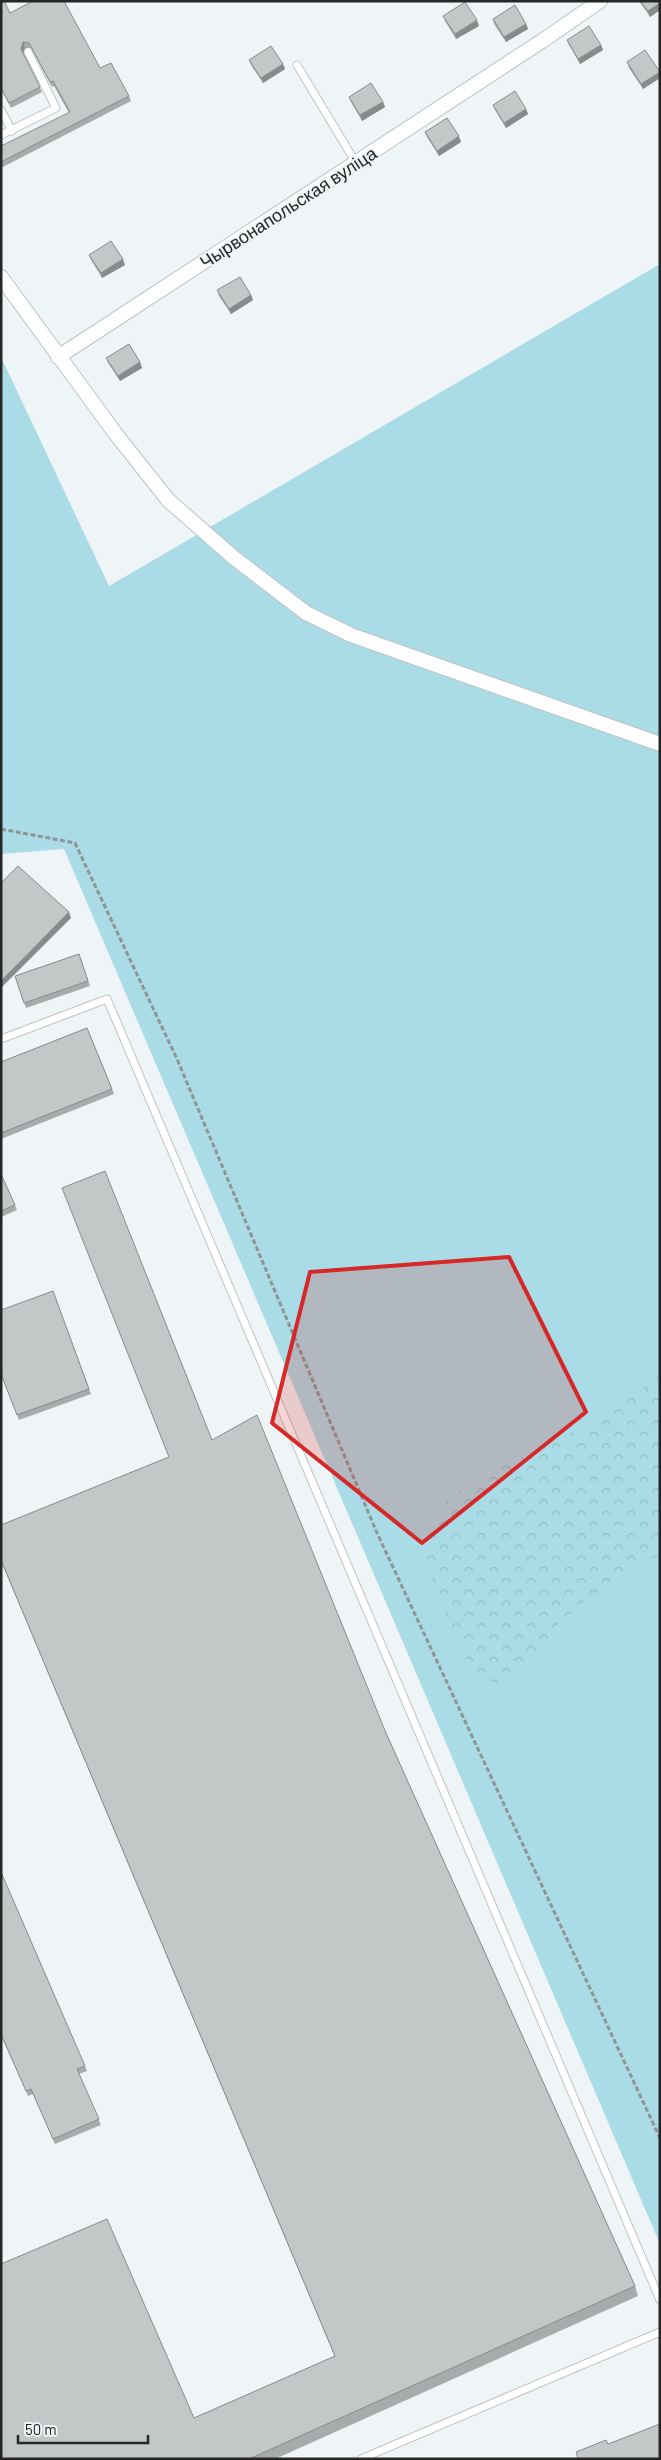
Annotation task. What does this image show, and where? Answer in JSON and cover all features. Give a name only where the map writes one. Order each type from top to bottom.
[{"type":"street","name":"Чырвонапольская вуліца","points":[[58,357],[600,1]]},
{"type":"street","points":[[1,277],[136,462],[168,500],[233,558],[306,613],[352,635],[660,744]]},
{"type":"lane","points":[[1,135],[56,108],[28,52]]},
{"type":"lane","points":[[297,65],[356,163]]},
{"type":"lane","points":[[1,110],[12,131]]},
{"type":"lane","points":[[1,1039],[107,999],[660,2300]]},
{"type":"lane","points":[[361,2459],[660,2332]]},
{"type":"path","points":[[1,829],[74,843],[177,1060],[377,1533],[660,2138]]},
{"type":"highlighted area","points":[[509,1257],[586,1412],[422,1543],[272,1423],[310,1272]]},
{"type":"green space","points":[[660,264],[660,2244],[64,849],[1,854],[1,357],[109,586]]},
{"type":"green space","points":[[660,1374],[660,1554],[583,1603],[559,1623],[518,1679],[503,1683],[488,1681],[476,1673],[467,1662],[432,1583],[426,1551],[432,1525],[446,1500],[466,1483],[534,1452],[593,1421],[630,1399]]},
{"type":"building","points":[[1,1],[4,1],[10,13],[33,1],[64,1],[100,68],[111,63],[129,96],[1,162],[1,146],[70,112],[53,81],[50,82],[29,43],[23,42],[21,49],[40,87],[9,103],[1,88]]},
{"type":"building","points":[[640,1],[660,1],[660,3],[648,11]]},
{"type":"building","points":[[465,2],[477,20],[455,34],[443,16]]},
{"type":"building","points":[[515,5],[526,24],[504,37],[493,19]]},
{"type":"building","points":[[589,26],[601,45],[578,59],[567,40]]},
{"type":"building","points":[[271,46],[283,64],[261,78],[249,60]]},
{"type":"building","points":[[645,50],[660,72],[641,84],[627,62]]},
{"type":"building","points":[[371,83],[383,102],[360,115],[349,97]]},
{"type":"building","points":[[515,91],[526,109],[504,123],[493,105]]},
{"type":"building","points":[[447,118],[459,136],[437,151],[425,132]]},
{"type":"building","points":[[111,241],[123,259],[101,273],[89,255]]},
{"type":"building","points":[[240,277],[251,295],[229,309],[217,290]]},
{"type":"building","points":[[129,344],[140,362],[118,376],[106,358]]},
{"type":"building","points":[[18,866],[69,912],[1,981],[1,883]]},
{"type":"building","points":[[79,954],[88,981],[24,1003],[15,976]]},
{"type":"building","points":[[87,1028],[112,1089],[1,1133],[1,1062]]},
{"type":"building","points":[[105,1171],[212,1440],[257,1415],[386,1733],[635,2286],[249,2459],[1,2459],[1,2264],[107,2219],[194,2418],[335,2356],[1,1560],[1,1525],[169,1457],[62,1188]]},
{"type":"building","points":[[1,1174],[15,1205],[1,1211]]},
{"type":"building","points":[[53,1291],[89,1389],[17,1415],[1,1374],[1,1310]]},
{"type":"building","points":[[1,1872],[85,2066],[77,2069],[99,2119],[53,2139],[31,2089],[26,2091],[1,2034]]},
{"type":"building","points":[[660,2424],[660,2459],[576,2459],[578,2458],[576,2452],[606,2440],[608,2444]]}]
